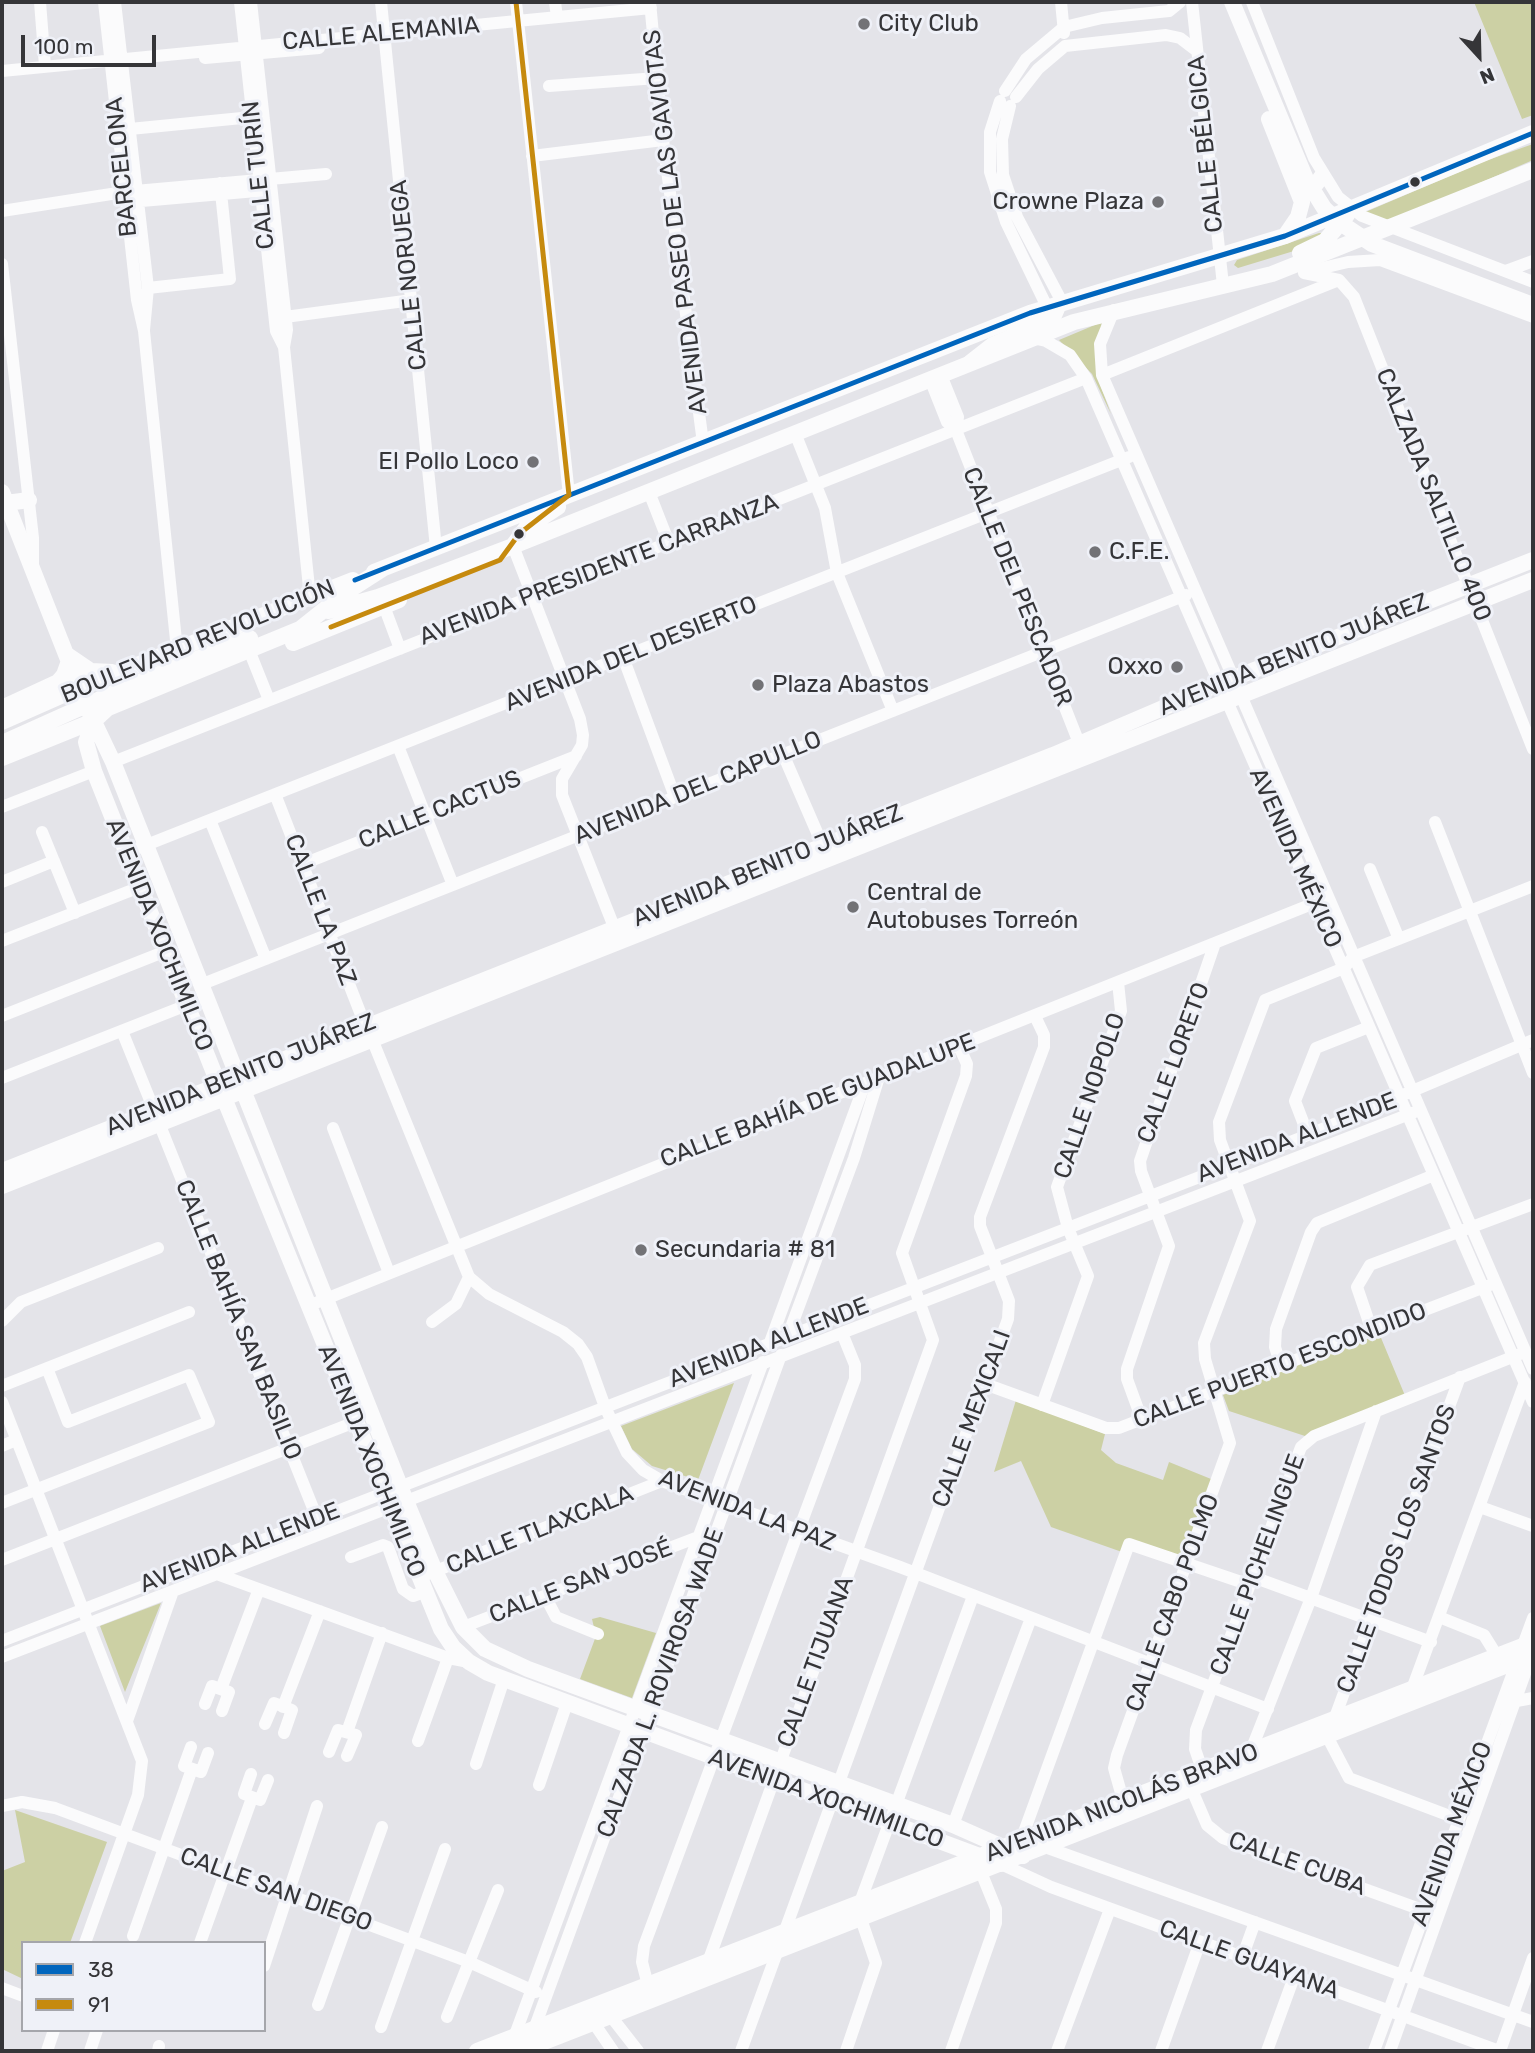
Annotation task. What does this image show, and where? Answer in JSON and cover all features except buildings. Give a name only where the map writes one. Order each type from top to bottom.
[{"type":"main road","points":[[1231,2],[1250,34],[1314,175],[1332,203],[1345,217],[1389,241],[1533,296]]},
{"type":"main road","points":[[1231,2],[1235,33],[1295,184],[1301,209],[1285,236]]},
{"type":"main road","points":[[1243,2],[1250,34],[1306,179],[1324,208],[1339,222],[1379,247],[1533,305]]},
{"type":"main road","name":"BOULEVARD REVOLUCIÓN","points":[[2,722],[79,688],[1054,304],[1285,236],[1533,133]]},
{"type":"main road","points":[[1286,166],[1298,155],[1314,158]]},
{"type":"main road","points":[[2,743],[224,648],[324,612],[378,597],[513,546],[1032,338],[1114,310],[1272,274],[1533,170]]},
{"type":"main road","points":[[1295,184],[1311,186],[1322,176]]},
{"type":"main road","points":[[1248,279],[1276,261],[1325,241],[1353,209]]},
{"type":"main road","points":[[649,492],[661,480],[695,464],[701,455],[703,443]]},
{"type":"main road","points":[[2,758],[251,654],[500,560],[526,528],[558,507],[569,495]]},
{"type":"main road","points":[[4,498],[29,500]]},
{"type":"main road","name":"AVENIDA XOCHIMILCO","points":[[4,498],[86,705],[113,762],[403,1493],[435,1571],[463,1628],[485,1649],[502,1658],[721,1741],[1018,1848]]},
{"type":"main road","name":"AVENIDA BENITO JUÁREZ","points":[[536,967],[614,928],[1053,755],[1226,681],[1533,560]]},
{"type":"main road","points":[[251,654],[300,629],[345,593],[384,568]]},
{"type":"main road","name":"AVENIDA BENITO JUÁREZ","points":[[2,1171],[157,1116],[536,967],[757,888],[1533,580]]},
{"type":"main road","points":[[2,708],[58,682],[64,675],[67,657],[91,671],[122,671]]},
{"type":"main road","name":"AVENIDA XOCHIMILCO","points":[[94,721],[86,742],[93,771],[386,1500],[441,1629],[453,1647],[469,1662],[504,1679],[891,1823],[983,1864],[1001,1864]]},
{"type":"main road","points":[[1037,777],[1039,767],[1053,755]]},
{"type":"main road","points":[[757,888],[768,877],[810,858],[822,844],[835,857]]},
{"type":"main road","name":"AVENIDA BENITO JUÁREZ","points":[[2,1186],[157,1116]]},
{"type":"main road","name":"AVENIDA NICOLÁS BRAVO","points":[[519,2048],[650,1993],[777,1952],[860,1912],[1018,1848],[1328,1738],[1412,1689],[1497,1656],[1528,1652]]},
{"type":"main road","name":"AVENIDA NICOLÁS BRAVO","points":[[1200,1782],[1250,1753],[1334,1720],[1362,1717],[1528,1652]]},
{"type":"main road","name":"AVENIDA NICOLÁS BRAVO","points":[[1001,1864],[1018,1848],[1045,1847],[1126,1809]]},
{"type":"main road","name":"AVENIDA NICOLÁS BRAVO","points":[[650,1993],[708,1962],[783,1934],[860,1912]]},
{"type":"main road","name":"AVENIDA NICOLÁS BRAVO","points":[[519,2048],[534,2029],[597,2013]]},
{"type":"main road","points":[[477,2051],[519,2048]]},
{"type":"street","points":[[40,2],[45,66]]},
{"type":"street","name":"BARCELONA","points":[[104,2],[130,129],[137,300],[144,331],[177,650]]},
{"type":"street","name":"BARCELONA","points":[[115,2],[116,61],[131,197],[148,288],[148,315],[144,331]]},
{"type":"street","name":"CALLE TURÍN","points":[[240,2],[251,50],[276,331],[284,348]]},
{"type":"street","name":"CALLE TURÍN","points":[[251,2],[252,117],[285,317],[284,348],[310,597]]},
{"type":"street","name":"CALLE NORUEGA","points":[[382,2],[436,548]]},
{"type":"street","points":[[516,2],[569,495]]},
{"type":"street","points":[[555,2],[557,17]]},
{"type":"street","points":[[1061,2],[1065,46]]},
{"type":"street","points":[[965,365],[992,343],[1056,316],[1054,304],[1012,219],[1000,157],[1008,99],[1026,58],[1064,27],[1102,18],[1169,11],[1180,2]]},
{"type":"street","name":"CALLE BÉLGICA","points":[[1192,2],[1223,285]]},
{"type":"street","points":[[1252,2],[1314,158],[1322,176],[1338,197],[1353,209],[1392,228],[1533,282]]},
{"type":"street","name":"CALLE ALEMANIA","points":[[2,71],[251,50],[650,5]]},
{"type":"street","name":"AVENIDA PASEO DE LAS GAVIOTAS","points":[[650,5],[663,140],[703,443]]},
{"type":"street","points":[[1008,99],[1065,46],[1166,35],[1180,38],[1197,51]]},
{"type":"street","points":[[549,86],[657,78]]},
{"type":"street","points":[[130,129],[252,117]]},
{"type":"street","points":[[532,156],[663,140]]},
{"type":"street","points":[[2,212],[265,185],[326,174]]},
{"type":"street","points":[[148,288],[230,279],[220,189]]},
{"type":"street","points":[[1409,269],[1406,261],[1414,246],[1430,244]]},
{"type":"street","points":[[1272,274],[1304,272],[1370,259],[1409,269],[1533,317]]},
{"type":"street","points":[[1506,271],[1533,261]]},
{"type":"street","points":[[2,264],[29,500],[33,570]]},
{"type":"street","points":[[1304,272],[1339,279]]},
{"type":"street","points":[[1102,375],[1339,279]]},
{"type":"street","name":"CALZADA SALTILLO 400","points":[[1339,279],[1354,297],[1532,740]]},
{"type":"street","points":[[285,317],[412,300]]},
{"type":"street","name":"AVENIDA MÉXICO","points":[[1114,310],[1100,344],[1102,375],[1195,591],[1226,681],[1315,903],[1369,1027],[1414,1112],[1489,1285],[1533,1369]]},
{"type":"street","name":"AVENIDA MÉXICO","points":[[1032,338],[1046,341],[1070,355],[1086,378],[1181,597],[1226,681]]},
{"type":"street","name":"CALLE DEL PESCADOR","points":[[935,377],[947,422],[956,430],[1079,743]]},
{"type":"street","name":"AVENIDA PRESIDENTE CARRANZA","points":[[113,762],[1086,378]]},
{"type":"street","points":[[795,433],[830,524],[837,573],[893,711]]},
{"type":"street","name":"AVENIDA DEL DESIERTO","points":[[127,853],[1135,454]]},
{"type":"street","points":[[649,492],[669,543]]},
{"type":"street","points":[[513,546],[565,680],[583,735],[577,756],[561,786],[614,928]]},
{"type":"street","name":"AVENIDA DEL CAPULLO","points":[[200,985],[1195,591]]},
{"type":"street","points":[[384,606],[400,649]]},
{"type":"street","points":[[251,654],[269,700]]},
{"type":"street","points":[[623,657],[675,797]]},
{"type":"street","name":"AVENIDA MÉXICO","points":[[1234,700],[1328,898],[1406,1095]]},
{"type":"street","points":[[398,746],[453,885]]},
{"type":"street","points":[[783,754],[822,844]]},
{"type":"street","name":"CALLE CACTUS","points":[[303,864],[577,756]]},
{"type":"street","points":[[2,807],[93,771]]},
{"type":"street","name":"CALLE LA PAZ","points":[[275,794],[368,1032]]},
{"type":"street","points":[[210,820],[267,959]]},
{"type":"street","points":[[1435,822],[1469,912],[1528,1043],[1533,1073]]},
{"type":"street","points":[[42,832],[75,913]]},
{"type":"street","points":[[2,882],[54,862]]},
{"type":"street","points":[[1370,869],[1399,939]]},
{"type":"street","points":[[1344,968],[1353,957],[1533,886]]},
{"type":"street","points":[[5,940],[140,887]]},
{"type":"street","name":"CALLE BAHÍA DE GUADALUPE","points":[[308,1306],[1328,898]]},
{"type":"street","name":"CALLE LORETO","points":[[1142,1420],[1127,1380],[1127,1369],[1168,1255],[1168,1238],[1140,1171],[1142,1150],[1187,1030],[1215,943]]},
{"type":"street","points":[[2,1016],[166,951]]},
{"type":"street","name":"CALLE CABO POLMO","points":[[1126,1809],[1114,1768],[1116,1755],[1189,1563],[1230,1443],[1217,1391],[1205,1359],[1204,1343],[1250,1222],[1220,1140],[1219,1122],[1265,1000],[1344,968]]},
{"type":"street","name":"CALLE NOPOLO","points":[[1042,1405],[1086,1289],[1088,1276],[1058,1196],[1058,1178],[1121,1011],[1118,982]]},
{"type":"street","points":[[2,1078],[187,1005]]},
{"type":"street","name":"CALLE MEXICALI","points":[[741,2051],[1010,1310],[980,1217],[1044,1047],[1044,1035],[1035,1016]]},
{"type":"street","points":[[1308,1135],[1295,1101],[1316,1048],[1369,1027]]},
{"type":"street","name":"CALLE BAHÍA SAN BASILIO","points":[[121,1031],[317,1518]]},
{"type":"street","name":"AVENIDA LA PAZ","points":[[368,1032],[469,1277],[489,1294],[563,1332],[578,1344],[587,1357],[611,1422],[634,1463],[662,1481],[916,1573],[1268,1709]]},
{"type":"street","name":"AVENIDA ALLENDE","points":[[2,1657],[217,1574],[604,1406],[1308,1135],[1528,1043]]},
{"type":"street","name":"CALLE TIJUANA","points":[[708,1962],[933,1340],[904,1261],[903,1244],[966,1076],[967,1064],[959,1046]]},
{"type":"street","name":"CALZADA L. ROVIROSA WADE","points":[[519,2048],[532,1988],[727,1505],[854,1158],[879,1077]]},
{"type":"street","name":"CALZADA L. ROVIROSA WADE","points":[[643,1712],[698,1537],[865,1083]]},
{"type":"street","name":"AVENIDA MÉXICO","points":[[1414,1112],[1434,1175],[1465,1230]]},
{"type":"street","name":"AVENIDA ALLENDE","points":[[403,1493],[611,1422],[1414,1112]]},
{"type":"street","points":[[333,1128],[389,1273]]},
{"type":"street","points":[[1282,1366],[1275,1347],[1276,1329],[1317,1223],[1434,1175]]},
{"type":"street","points":[[1371,1331],[1357,1294],[1359,1279],[1370,1265],[1533,1204]]},
{"type":"street","points":[[2,1321],[21,1302],[158,1248]]},
{"type":"street","points":[[432,1322],[456,1304],[469,1277]]},
{"type":"street","name":"CALLE PUERTO ESCONDIDO","points":[[985,1384],[1105,1428],[1119,1428],[1489,1285]]},
{"type":"street","points":[[2,1386],[188,1312]]},
{"type":"street","points":[[650,1993],[642,1962],[644,1946],[855,1379],[855,1365],[842,1333]]},
{"type":"street","name":"AVENIDA MÉXICO","points":[[1524,1352],[1525,1382],[1533,1402]]},
{"type":"street","name":"CALLE PICHELINGUE","points":[[1200,1782],[1194,1740],[1301,1447],[1314,1436],[1524,1352]]},
{"type":"street","points":[[2,1503],[209,1422],[189,1375],[68,1422],[47,1368]]},
{"type":"street","name":"CALLE TODOS LOS SANTOS","points":[[1334,1720],[1460,1377]]},
{"type":"street","points":[[1412,1689],[1525,1382]]},
{"type":"street","points":[[2,1402],[127,1721],[142,1769],[138,1795],[86,1941]]},
{"type":"street","points":[[1250,1753],[1311,1598],[1376,1411]]},
{"type":"street","points":[[2,1560],[355,1422]]},
{"type":"street","points":[[2,1446],[16,1440]]},
{"type":"street","name":"CALLE TLAXCALA","points":[[421,1585],[435,1571],[662,1481]]},
{"type":"street","name":"AVENIDA ALLENDE","points":[[2,1641],[317,1518],[386,1500]]},
{"type":"street","points":[[1479,1507],[1533,1526]]},
{"type":"street","name":"CALLE SAN JOSÉ","points":[[463,1628],[698,1537]]},
{"type":"street","points":[[1018,1848],[1129,1544],[1311,1598],[1430,1642]]},
{"type":"street","points":[[351,1557],[383,1545],[388,1547],[403,1589],[413,1596],[421,1585]]},
{"type":"street","points":[[217,1574],[448,1658],[469,1662]]},
{"type":"street","points":[[221,1689],[259,1589]]},
{"type":"street","points":[[127,1721],[173,1591]]},
{"type":"street","points":[[545,1596],[556,1618],[598,1634]]},
{"type":"street","points":[[846,2051],[876,1963],[860,1912],[973,1596]]},
{"type":"street","points":[[284,1732],[283,1707],[320,1611]]},
{"type":"street","points":[[1439,1617],[1484,1635],[1497,1656]]},
{"type":"street","points":[[953,1825],[1031,1618]]},
{"type":"street","name":"AVENIDA MÉXICO","points":[[1390,2051],[1516,1701],[1533,1618]]},
{"type":"street","points":[[347,1732],[382,1633]]},
{"type":"street","name":"AVENIDA MÉXICO","points":[[1374,2051],[1500,1703],[1528,1652]]},
{"type":"street","points":[[418,1741],[448,1658]]},
{"type":"street","points":[[476,1764],[504,1679]]},
{"type":"street","points":[[205,1704],[212,1686],[229,1692],[222,1711]]},
{"type":"street","points":[[1500,1703],[1533,1699]]},
{"type":"street","points":[[539,1785],[568,1703]]},
{"type":"street","points":[[265,1724],[283,1707]]},
{"type":"street","points":[[330,1752],[338,1730],[347,1732],[356,1735],[347,1756]]},
{"type":"street","name":"CALZADA L. ROVIROSA WADE","points":[[534,2029],[636,1730]]},
{"type":"street","points":[[1328,1738],[1349,1778],[1458,1819]]},
{"type":"street","points":[[191,1747],[184,1766],[192,1769],[201,1772],[208,1753]]},
{"type":"street","points":[[133,1936],[192,1769]]},
{"type":"street","points":[[201,1941],[252,1797],[251,1774]]},
{"type":"street","points":[[252,1797],[268,1780]]},
{"type":"street","name":"CALLE CUBA","points":[[1200,1782],[1207,1825],[1223,1838],[1425,1911]]},
{"type":"street","name":"CALLE SAN DIEGO","points":[[2,1806],[36,1803],[124,1834],[469,1962],[532,1988],[544,1998]]},
{"type":"street","points":[[266,1960],[317,1807]]},
{"type":"street","points":[[318,2005],[382,1827]]},
{"type":"street","name":"CALLE GUAYANA","points":[[1045,1847],[1533,2022]]},
{"type":"street","points":[[381,2026],[444,1849]]},
{"type":"street","points":[[951,2051],[996,1923],[996,1909],[983,1864]]},
{"type":"street","name":"CALLE GUAYANA","points":[[1001,1864],[1110,1909],[1499,2051]]},
{"type":"street","points":[[447,2017],[498,1890]]},
{"type":"street","points":[[1057,2051],[1110,1909]]},
{"type":"street","points":[[1242,1958],[1255,1922]]},
{"type":"street","points":[[1161,2051],[1200,1942]]},
{"type":"street","points":[[1499,2051],[1533,1958]]},
{"type":"street","points":[[1267,2051],[1294,1977]]},
{"type":"street","points":[[2,1989],[21,1995]]},
{"type":"street","points":[[597,2013],[637,2051]]},
{"type":"street","points":[[597,2013],[613,2051]]},
{"type":"street","points":[[47,2051],[53,2032]]},
{"type":"street","points":[[90,2051],[96,2032]]},
{"type":"green space","points":[[1474,2],[1533,2],[1533,115],[1522,119]]},
{"type":"green space","points":[[1533,144],[1533,160],[1390,222],[1363,213],[1485,161]]},
{"type":"green space","points":[[1325,233],[1307,247],[1238,268],[1234,265],[1237,260]]},
{"type":"green space","points":[[1102,322],[1096,355],[1096,373],[1111,414],[1092,374],[1059,340]]},
{"type":"green space","points":[[1379,1333],[1406,1398],[1308,1437],[1229,1411],[1223,1395]]},
{"type":"green space","points":[[734,1383],[698,1480],[652,1466],[632,1449],[621,1426]]},
{"type":"green space","points":[[1016,1400],[1105,1434],[1101,1450],[1116,1463],[1163,1480],[1169,1462],[1216,1481],[1188,1561],[1128,1539],[1122,1552],[1051,1527],[1021,1461],[994,1472]]},
{"type":"green space","points":[[161,1603],[125,1692],[100,1626]]},
{"type":"green space","points":[[600,1617],[656,1633],[632,1698],[580,1679],[596,1636],[592,1619]]},
{"type":"green space","points":[[15,1810],[107,1842],[71,1941],[21,1941],[21,1978],[2,1969],[2,1871],[25,1862]]},
{"type":"transit line","name":"91","points":[[331,627],[500,560],[519,534],[569,495],[516,2]]},
{"type":"transit line","name":"38","points":[[355,580],[1030,313],[1285,236],[1533,133]]},
{"type":"place","name":"City Club","points":[[864,24]]},
{"type":"place","name":"Crowne Plaza","points":[[1158,202]]},
{"type":"place","name":"El Pollo Loco","points":[[533,462]]},
{"type":"place","name":"C.F.E.","points":[[1095,552]]},
{"type":"place","name":"Oxxo","points":[[1177,667]]},
{"type":"place","name":"Plaza Abastos","points":[[758,685]]},
{"type":"place","name":"Central de Autobuses Torreón","points":[[853,907]]},
{"type":"place","name":"Secundaria # 81","points":[[641,1250]]}]
